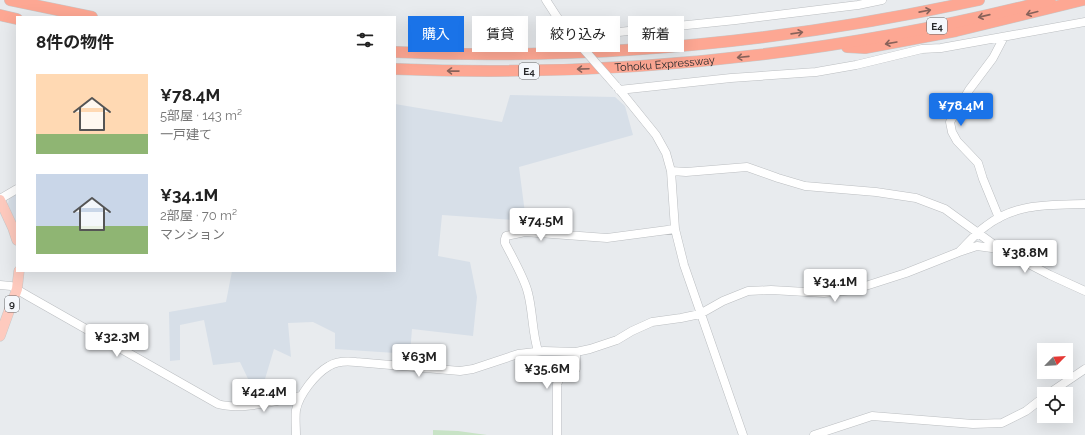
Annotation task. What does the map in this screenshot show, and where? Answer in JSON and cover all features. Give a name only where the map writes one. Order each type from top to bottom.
[{"type":"highway","points":[[10,0],[87,16]]},
{"type":"highway","points":[[950,6],[968,0]]},
{"type":"highway","name":"Tohoku Expressway","points":[[396,52],[528,54],[580,53],[662,48],[820,30],[979,0]]},
{"type":"highway","name":"Tohoku Expressway","points":[[396,69],[477,71],[592,69],[739,57],[823,46],[954,23],[1050,0]]},
{"type":"highway","points":[[823,46],[865,48],[956,32],[1083,0]]},
{"type":"highway","points":[[0,15],[16,19]]},
{"type":"main road","points":[[0,200],[16,237]]},
{"type":"main road","name":"9","points":[[0,336],[17,289],[20,272]]},
{"type":"street","points":[[546,0],[557,16]]},
{"type":"street","points":[[620,32],[736,20],[858,5],[882,0]]},
{"type":"street","points":[[618,88],[816,72],[856,65],[922,49],[942,48],[1085,22]]},
{"type":"street","points":[[999,218],[983,180],[978,163],[957,141],[952,132],[950,122],[972,85],[993,58],[1004,37]]},
{"type":"street","points":[[586,52],[618,88],[662,144],[666,153],[671,171],[675,229],[684,266],[743,435]]},
{"type":"street","points":[[671,171],[686,172],[747,167],[805,186],[876,192],[916,198],[945,209],[1000,249],[1085,291]]},
{"type":"street","points":[[0,200],[16,190]]},
{"type":"street","points":[[959,252],[978,233],[999,218],[1036,206],[1085,204]]},
{"type":"street","points":[[538,351],[534,337],[532,308],[528,291],[505,243],[506,236],[525,232],[607,238],[675,229]]},
{"type":"street","points":[[296,435],[296,410],[301,396],[309,385],[324,370],[329,366],[343,361],[460,371],[473,369],[518,354],[538,351],[576,352],[617,340],[652,322],[700,314],[723,301],[748,291],[771,290],[824,293],[853,290],[906,273],[977,246],[1000,249]]},
{"type":"street","points":[[0,284],[17,289],[218,404],[226,406],[244,406],[301,396]]},
{"type":"street","points":[[557,435],[557,384],[560,378],[576,369],[576,352]]},
{"type":"street","points":[[1058,387],[1085,369]]},
{"type":"street","points":[[814,435],[872,416],[973,424],[1002,423],[1026,411],[1037,402]]},
{"type":"shaded area","points":[[510,95],[615,97],[625,106],[633,135],[519,167],[526,221],[442,215],[438,256],[470,262],[477,297],[473,336],[412,329],[410,354],[335,349],[335,333],[313,322],[288,323],[291,357],[274,349],[265,379],[249,381],[240,362],[213,365],[204,320],[180,325],[180,360],[170,361],[169,312],[226,302],[232,272],[396,272],[396,104],[502,122]]},
{"type":"shaded area","points":[[16,195],[16,223],[8,204],[9,199]]},
{"type":"green space","points":[[433,430],[458,431],[487,435],[433,435]]}]
